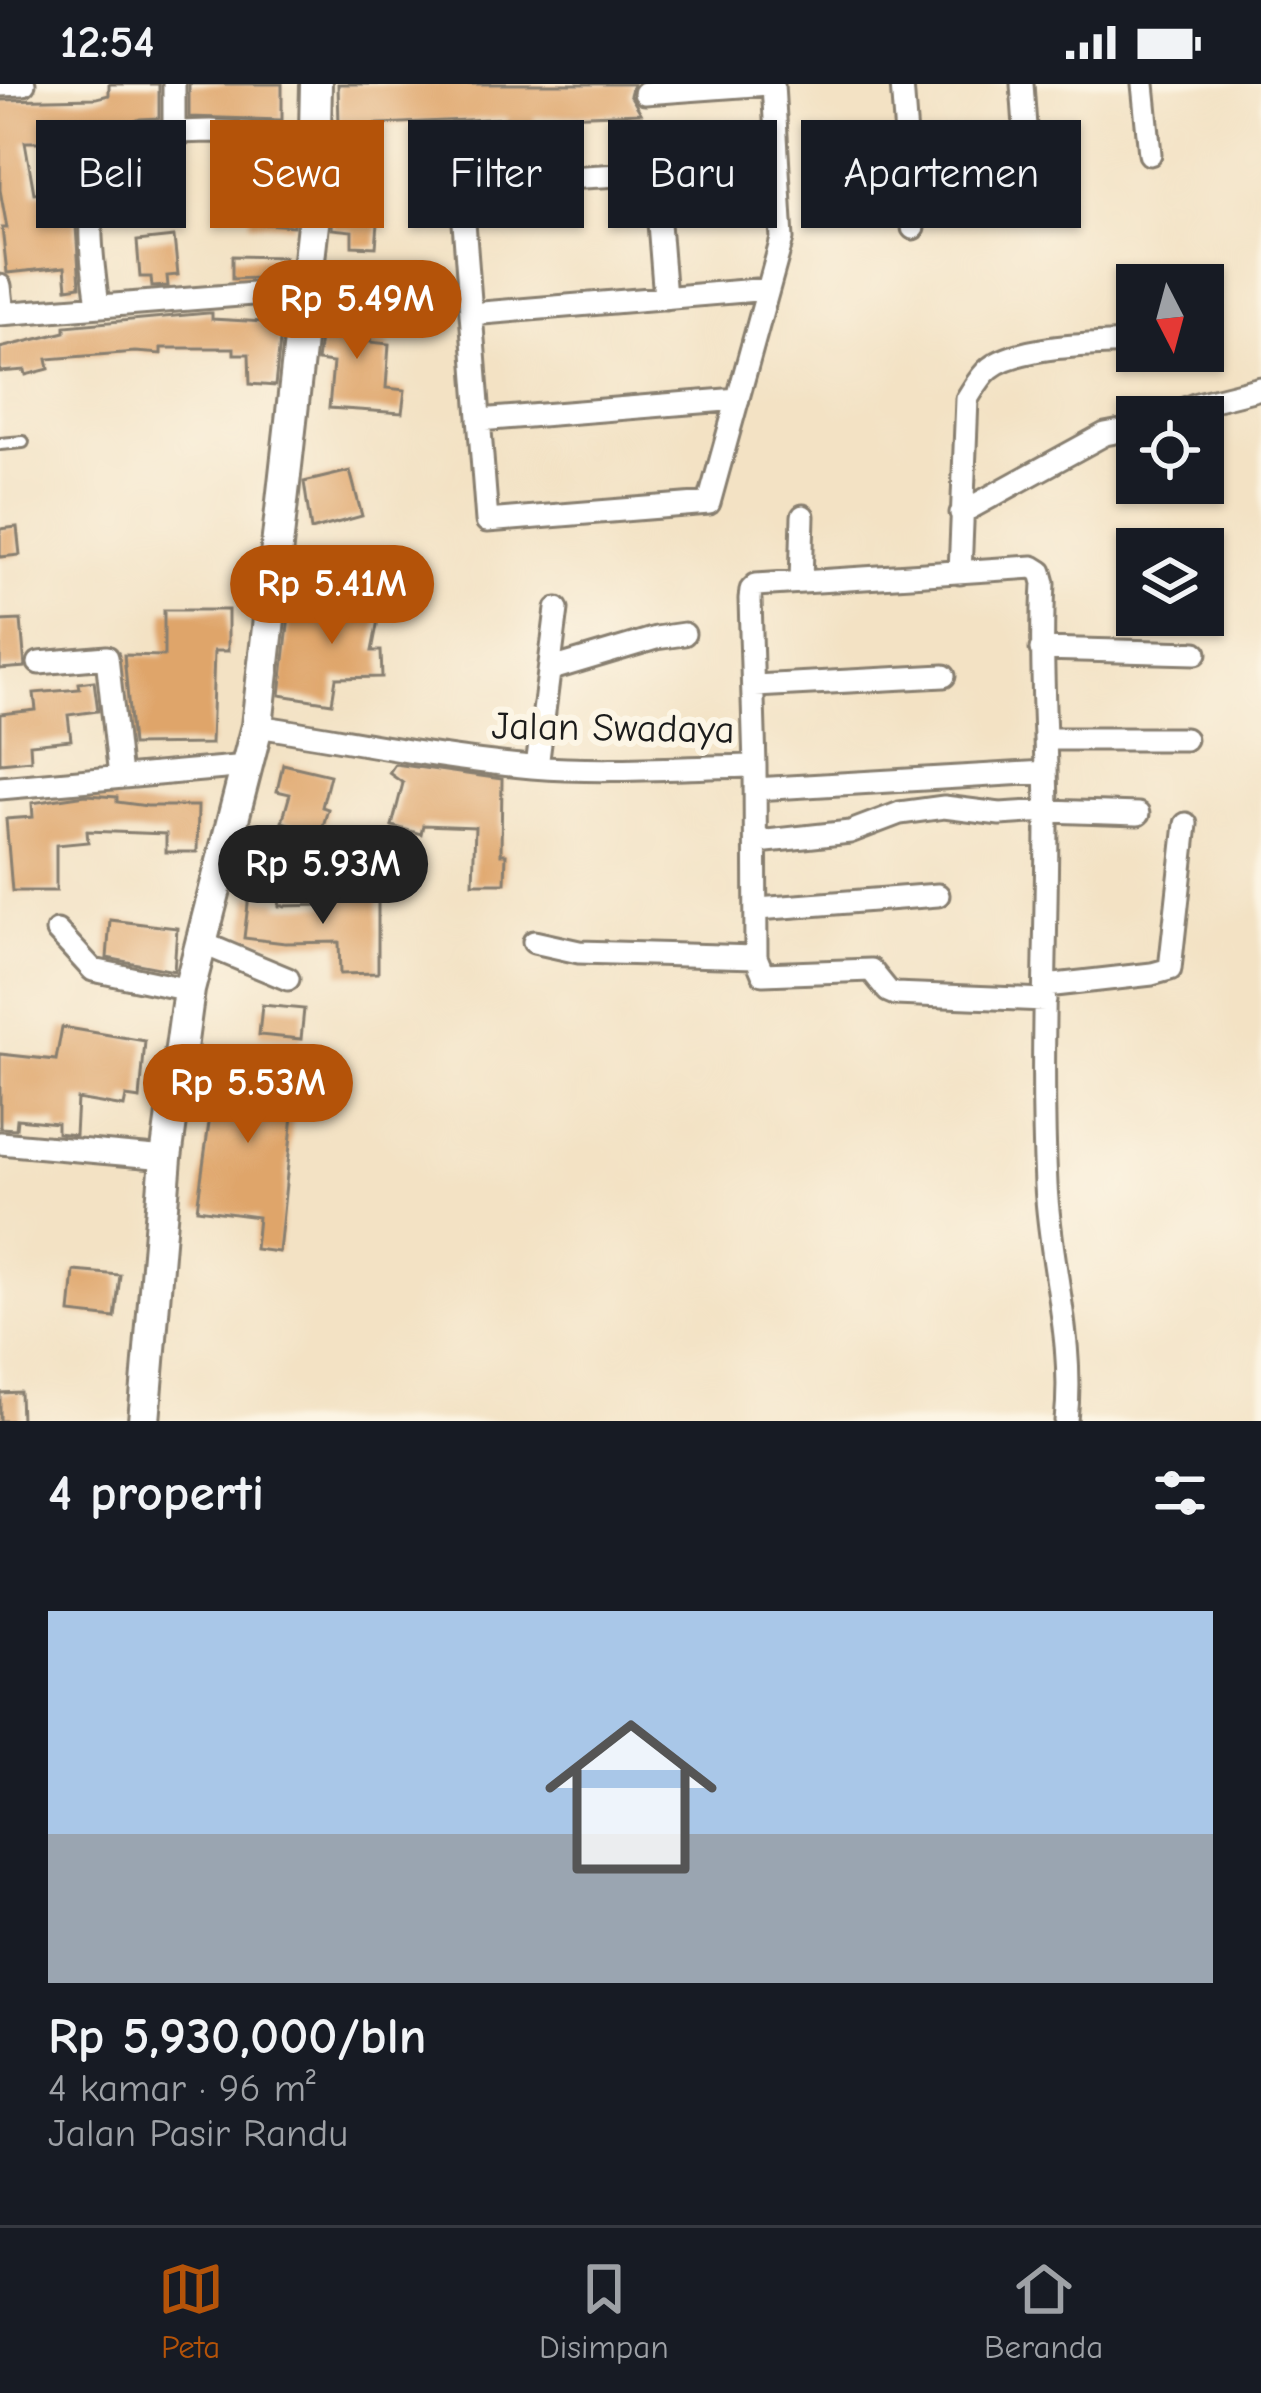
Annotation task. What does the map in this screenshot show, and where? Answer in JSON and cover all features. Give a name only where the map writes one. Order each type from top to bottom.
[{"type":"main road","points":[[313,120],[316,84]]},
{"type":"main road","points":[[144,1421],[166,1158],[189,990],[257,726],[312,228]]},
{"type":"street","points":[[0,86],[24,84]]},
{"type":"street","points":[[174,84],[174,120]]},
{"type":"street","points":[[464,228],[487,521],[709,502],[782,239],[771,84],[645,93]]},
{"type":"street","points":[[902,84],[905,120]]},
{"type":"street","points":[[1022,84],[1025,120]]},
{"type":"street","points":[[1143,84],[1150,154]]},
{"type":"street","points":[[584,177],[655,173],[664,298]]},
{"type":"street","points":[[88,228],[98,304]]},
{"type":"street","points":[[0,286],[2,314],[304,290]]},
{"type":"street","points":[[471,314],[768,290]]},
{"type":"street","points":[[960,573],[967,399],[991,367],[1032,352],[1116,345]]},
{"type":"street","points":[[1224,397],[1261,388]]},
{"type":"street","points":[[479,420],[738,399]]},
{"type":"street","points":[[962,513],[1116,432]]},
{"type":"street","points":[[801,580],[803,516]]},
{"type":"street","points":[[1045,772],[755,778],[751,590],[756,585],[801,580],[1033,567],[1041,572],[1047,811],[1046,1193],[1068,1331],[1066,1421]]},
{"type":"street","points":[[537,767],[557,609]]},
{"type":"street","points":[[552,669],[684,634]]},
{"type":"street","points":[[1041,649],[1196,653]]},
{"type":"street","points":[[39,663],[107,657],[120,777]]},
{"type":"street","points":[[755,686],[944,676]]},
{"type":"street","name":"Jalan Swadaya","points":[[257,726],[428,757],[755,778],[756,957]]},
{"type":"street","points":[[1045,739],[1185,739]]},
{"type":"street","points":[[0,788],[247,766]]},
{"type":"street","points":[[758,842],[850,832],[900,814],[944,807],[1000,814],[1138,814]]},
{"type":"street","points":[[534,942],[580,952],[756,957],[758,967],[771,976],[871,970],[887,992],[895,994],[1046,993],[1158,973],[1170,968],[1186,824]]},
{"type":"street","points":[[758,909],[938,895]]},
{"type":"street","points":[[57,931],[93,970],[189,990]]},
{"type":"street","points":[[202,944],[288,979]]},
{"type":"street","points":[[0,1143],[166,1158]]},
{"type":"lane","points":[[0,444],[23,442]]},
{"type":"building","points":[[109,84],[159,84],[159,118],[36,120],[36,142],[25,142],[36,193],[36,228],[76,228],[80,286],[67,288],[65,267],[7,273],[2,228],[7,228],[0,190],[0,100],[109,95]]},
{"type":"building","points":[[189,84],[282,84],[282,120],[189,117]]},
{"type":"building","points":[[338,84],[633,84],[630,95],[641,113],[384,124],[384,120],[339,120]]},
{"type":"building","points":[[378,228],[376,247],[352,246],[352,231],[332,229]]},
{"type":"building","points":[[174,237],[178,275],[167,276],[168,286],[152,287],[151,277],[140,277],[137,241]]},
{"type":"building","points":[[232,256],[284,257],[283,277],[232,279]]},
{"type":"building","points":[[330,301],[374,305],[370,342],[389,344],[386,388],[405,390],[402,413],[329,408],[333,363],[317,361],[320,338],[327,339]]},
{"type":"building","points":[[212,313],[212,319],[282,323],[275,386],[250,384],[249,354],[234,354],[234,348],[161,348],[161,354],[47,359],[49,369],[26,375],[25,370],[0,372],[0,348],[65,332],[65,326]]},
{"type":"building","points":[[350,471],[362,516],[311,530],[304,482]]},
{"type":"building","points":[[17,527],[20,555],[0,557],[0,529]]},
{"type":"building","points":[[356,583],[384,589],[372,651],[381,651],[382,677],[336,678],[332,703],[280,695],[290,607],[350,613]]},
{"type":"building","points":[[164,610],[228,610],[228,651],[214,651],[211,744],[132,745],[124,655],[164,656]]},
{"type":"building","points":[[21,620],[25,667],[0,669],[0,621]]},
{"type":"building","points":[[94,681],[98,711],[68,715],[71,740],[30,744],[31,760],[0,763],[0,714],[36,710],[34,693],[80,689],[79,683]]},
{"type":"building","points":[[283,764],[330,775],[321,833],[282,822],[290,794],[277,791]]},
{"type":"building","points":[[395,764],[502,779],[505,883],[473,883],[475,827],[423,825],[421,834],[392,826],[403,783],[389,773]]},
{"type":"building","points":[[86,795],[147,806],[198,806],[197,852],[166,852],[166,834],[87,831],[88,842],[56,845],[56,891],[12,891],[6,819],[33,817],[32,803]]},
{"type":"building","points":[[378,891],[378,973],[340,974],[339,942],[244,938],[249,896],[280,900],[279,906],[328,905],[328,896]]},
{"type":"building","points":[[110,920],[177,928],[174,971],[107,958]]},
{"type":"building","points":[[262,1005],[304,1009],[301,1039],[259,1035]]},
{"type":"building","points":[[62,1027],[145,1041],[140,1099],[126,1097],[124,1107],[77,1099],[75,1135],[57,1133],[57,1123],[17,1119],[16,1129],[0,1128],[0,1054],[56,1060]]},
{"type":"building","points":[[199,1063],[297,1076],[279,1252],[255,1249],[258,1217],[197,1209],[213,1094],[195,1092]]},
{"type":"building","points":[[74,1271],[120,1275],[115,1318],[70,1313]]},
{"type":"building","points":[[20,1392],[21,1421],[0,1421],[0,1393]]}]
